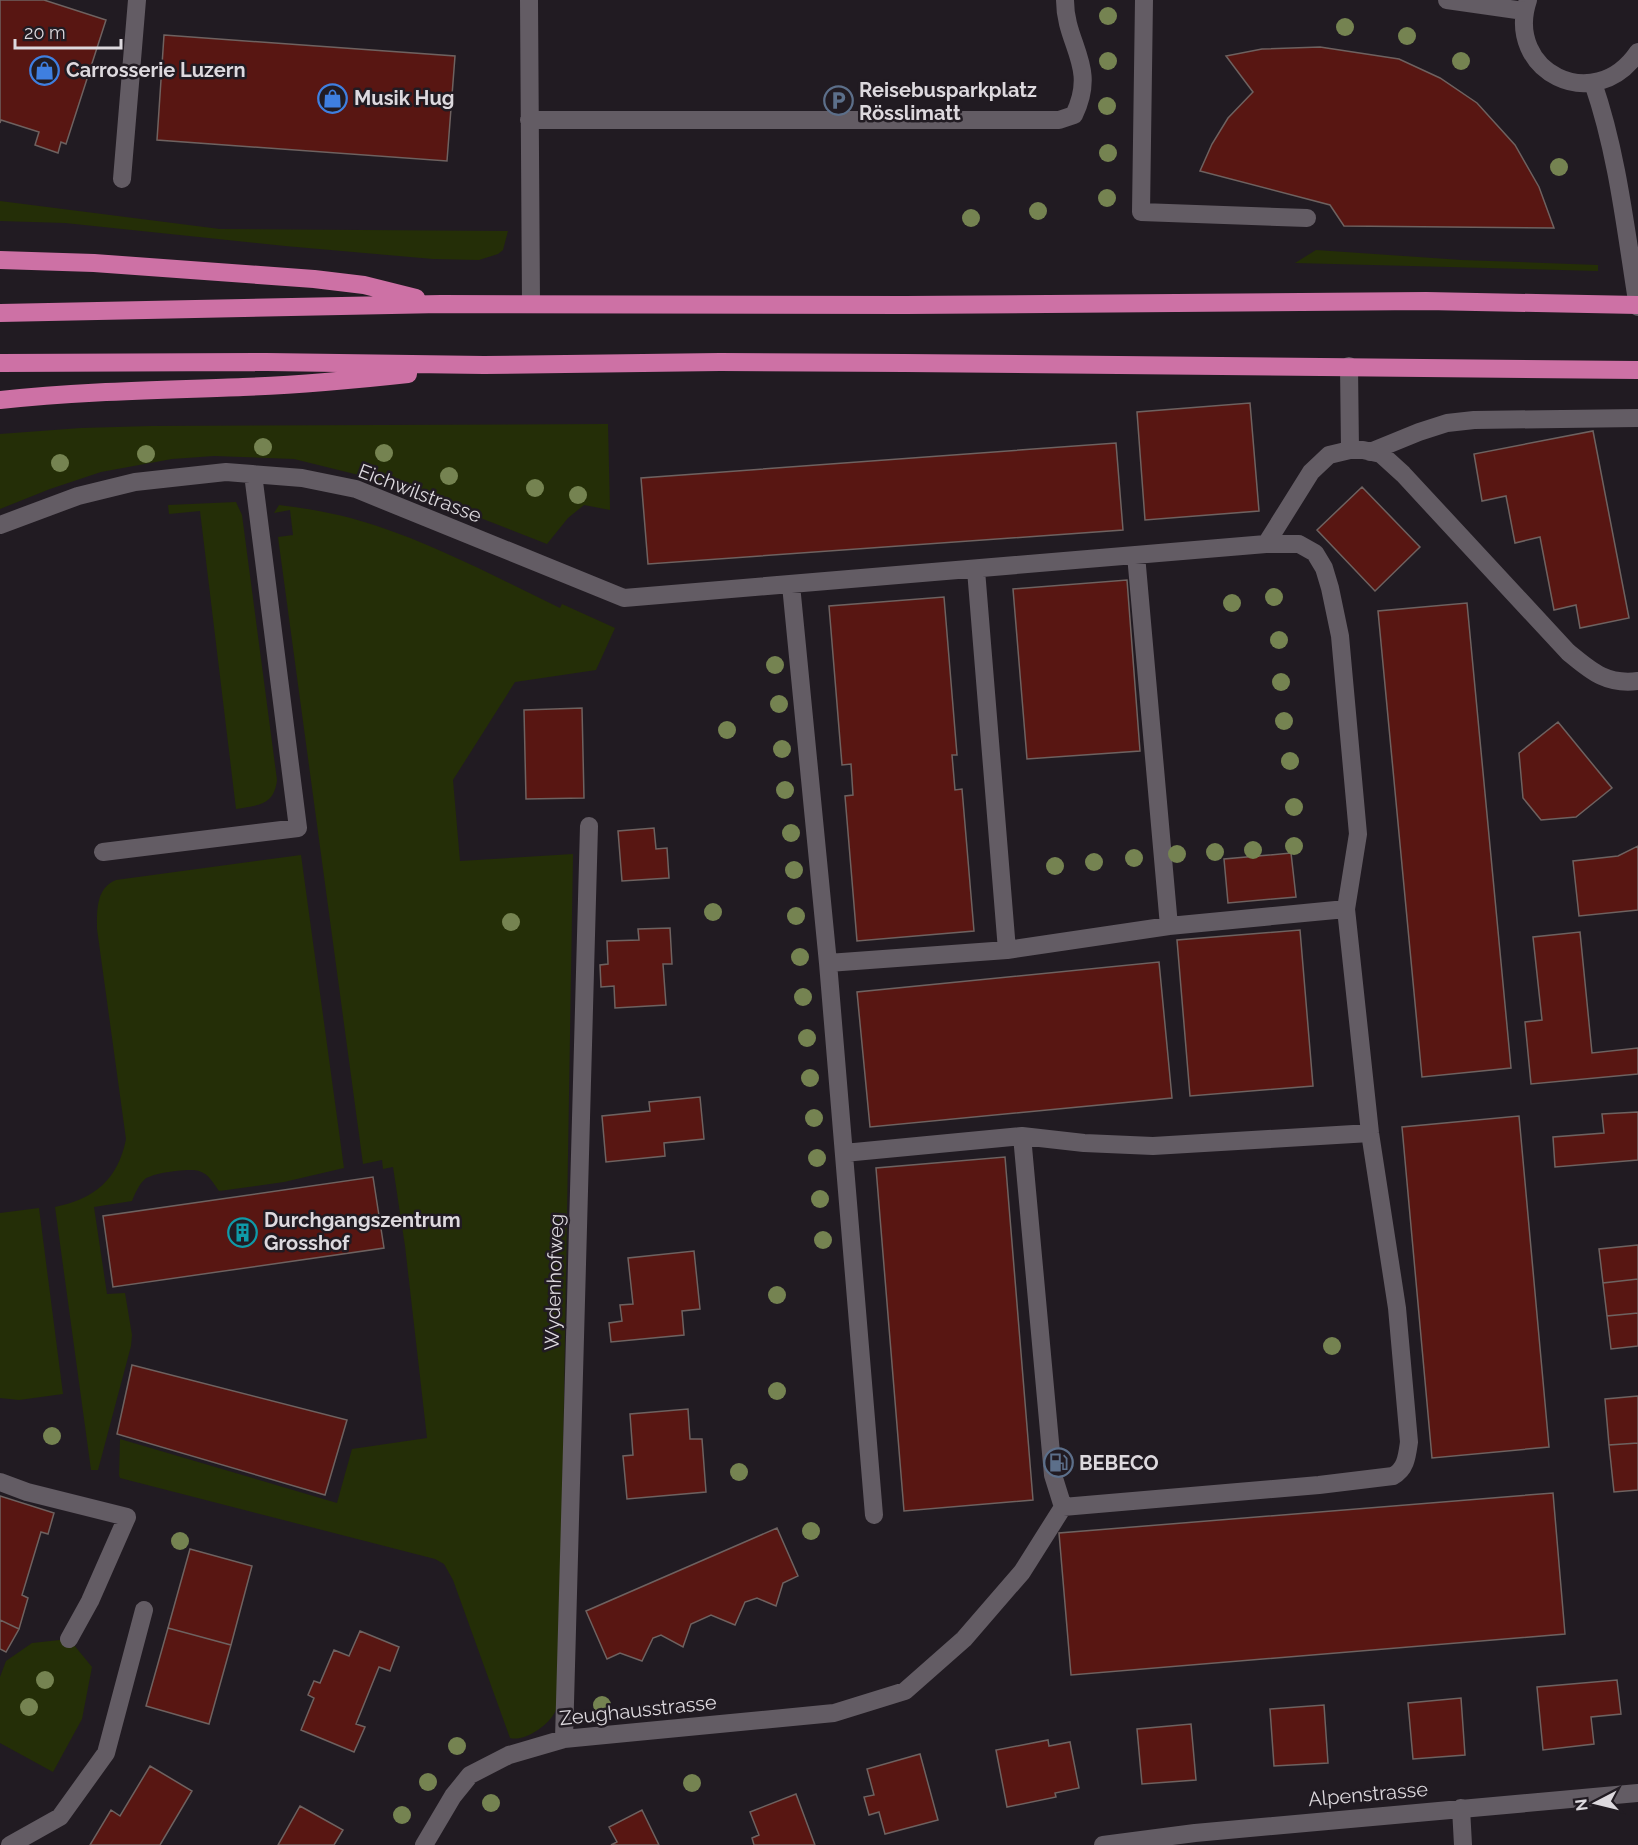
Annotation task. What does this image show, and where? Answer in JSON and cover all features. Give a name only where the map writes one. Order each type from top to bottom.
[{"type":"highway","points":[[0,260],[94,263],[314,279],[363,285],[441,304]]},
{"type":"highway","points":[[0,313],[441,304],[1426,301],[1638,306]]},
{"type":"highway","points":[[0,363],[267,362],[484,365],[731,362],[1638,369]]},
{"type":"highway","points":[[0,400],[156,389],[350,381],[484,365]]},
{"type":"street","points":[[122,179],[137,0]]},
{"type":"street","points":[[529,0],[531,304]]},
{"type":"street","points":[[530,120],[1059,120],[1074,115],[1082,99],[1083,79],[1080,57],[1066,15],[1065,0]]},
{"type":"street","points":[[1144,0],[1141,212],[1306,218]]},
{"type":"street","points":[[1447,0],[1526,6],[1524,28],[1528,44],[1547,71],[1561,79],[1577,83],[1593,83],[1611,78],[1626,68],[1638,52]]},
{"type":"street","points":[[1593,83],[1607,132],[1620,192],[1638,306]]},
{"type":"street","points":[[1349,366],[1350,450]]},
{"type":"street","points":[[1370,452],[1447,423],[1556,418],[1638,418]]},
{"type":"street","points":[[1266,544],[1311,472],[1329,454],[1350,450],[1380,454],[1403,474],[1568,652],[1595,674],[1624,683],[1638,681]]},
{"type":"street","name":"Eichwilstrasse","points":[[0,525],[78,496],[135,482],[225,472],[302,478],[356,489],[624,598],[1266,544],[1299,544],[1315,553],[1324,568],[1340,636],[1358,834],[1346,909],[1370,1133],[1397,1308],[1409,1442],[1406,1462],[1400,1472],[1393,1476],[1318,1485],[1063,1507]]},
{"type":"street","points":[[103,852],[297,828],[254,474]]},
{"type":"street","points":[[1136,555],[1169,926]]},
{"type":"street","points":[[976,570],[1007,950]]},
{"type":"street","points":[[791,585],[828,963],[874,1515]]},
{"type":"street","name":"Wydenhofweg","points":[[564,1739],[589,826]]},
{"type":"street","points":[[828,963],[1007,950],[1169,926],[1346,909]]},
{"type":"street","points":[[844,1153],[1022,1136],[1084,1143],[1153,1146],[1370,1133]]},
{"type":"street","points":[[1022,1136],[1053,1475],[1063,1507]]},
{"type":"street","points":[[0,1482],[27,1492],[127,1517],[90,1601],[69,1639]]},
{"type":"street","name":"Zeughausstrasse","points":[[423,1845],[453,1796],[470,1775],[509,1755],[564,1739],[830,1713],[905,1691],[964,1640],[1022,1572],[1063,1507]]},
{"type":"street","points":[[10,1845],[60,1817],[106,1753],[144,1610]]},
{"type":"street","name":"Alpenstrasse","points":[[1103,1845],[1207,1832],[1638,1793]]},
{"type":"street","points":[[1461,1808],[1463,1845]]},
{"type":"green space","points":[[0,201],[220,229],[508,231],[503,250],[498,254],[479,260],[433,259],[65,223],[0,221]]},
{"type":"green space","points":[[1316,250],[1462,260],[1598,265],[1598,271],[1295,263]]},
{"type":"green space","points":[[608,424],[610,510],[584,505],[568,518],[547,544],[391,483],[294,459],[214,456],[172,459],[101,472],[0,509],[0,434],[151,426]]},
{"type":"green space","points":[[236,502],[242,515],[277,780],[269,800],[258,805],[236,809],[200,511],[169,514],[168,505]]},
{"type":"green space","points":[[279,505],[341,516],[400,534],[470,564],[560,608],[562,604],[615,628],[596,670],[515,682],[453,780],[460,861],[573,854],[559,1698],[555,1712],[547,1723],[522,1738],[510,1738],[453,1580],[444,1564],[435,1559],[120,1478],[119,1475],[120,1439],[337,1503],[352,1449],[427,1438],[405,1246],[393,1167],[383,1169],[382,1160],[363,1164],[278,537],[293,535],[290,510],[274,513]]},
{"type":"green space","points":[[301,855],[344,1168],[284,1182],[219,1191],[202,1172],[187,1170],[170,1172],[154,1175],[144,1180],[132,1201],[94,1207],[107,1294],[125,1293],[132,1335],[98,1470],[91,1470],[55,1207],[81,1199],[102,1185],[117,1166],[126,1139],[97,929],[101,894],[109,884],[116,880]]},
{"type":"green space","points":[[39,1208],[63,1394],[19,1400],[0,1398],[0,1213]]},
{"type":"green space","points":[[69,1639],[92,1667],[82,1719],[53,1772],[0,1743],[0,1677],[6,1661],[32,1643]]},
{"type":"building","name":"Carrosserie Luzern","points":[[0,0],[44,0],[106,20],[66,144],[61,142],[58,153],[35,145],[39,132],[1,120],[0,123]]},
{"type":"building","points":[[164,35],[455,56],[447,161],[157,140]]},
{"type":"building","points":[[1320,47],[1399,59],[1440,78],[1477,103],[1515,145],[1539,187],[1554,228],[1344,226],[1330,205],[1200,171],[1212,144],[1228,118],[1253,92],[1226,56],[1262,49]]},
{"type":"building","points":[[1250,403],[1259,511],[1145,520],[1137,412]]},
{"type":"building","points":[[1593,431],[1629,618],[1580,628],[1576,605],[1554,610],[1540,537],[1515,543],[1506,496],[1482,501],[1474,454]]},
{"type":"building","points":[[1116,443],[1123,530],[648,564],[641,478]]},
{"type":"building","points":[[1362,487],[1420,547],[1375,591],[1317,530]]},
{"type":"building","points":[[1127,580],[1140,751],[1027,759],[1013,589]]},
{"type":"building","points":[[944,597],[957,755],[952,755],[955,790],[962,789],[974,931],[857,941],[845,796],[853,795],[851,764],[842,765],[829,606]]},
{"type":"building","points":[[1467,603],[1511,1068],[1422,1077],[1378,611]]},
{"type":"building","points":[[582,708],[584,798],[526,799],[524,710]]},
{"type":"building","points":[[1558,722],[1612,788],[1576,817],[1541,820],[1523,798],[1519,753]]},
{"type":"building","points":[[654,828],[656,849],[667,848],[669,878],[622,881],[618,831]]},
{"type":"building","points":[[1638,846],[1638,910],[1579,916],[1573,861],[1618,856]]},
{"type":"building","points":[[1291,853],[1296,897],[1228,903],[1224,859]]},
{"type":"building","points":[[670,928],[672,964],[663,964],[666,1005],[615,1008],[614,986],[601,987],[600,965],[608,964],[607,941],[639,940],[638,929]]},
{"type":"building","points":[[1300,930],[1313,1086],[1190,1096],[1177,940]]},
{"type":"building","points":[[1580,932],[1592,1053],[1638,1048],[1638,1074],[1531,1084],[1525,1022],[1542,1020],[1533,937]]},
{"type":"building","points":[[1159,962],[1172,1098],[870,1127],[857,992]]},
{"type":"building","points":[[700,1097],[704,1139],[664,1143],[665,1156],[606,1162],[602,1116],[650,1111],[649,1102]]},
{"type":"building","points":[[1638,1112],[1638,1160],[1555,1167],[1553,1137],[1604,1133],[1602,1114]]},
{"type":"building","points":[[1519,1116],[1549,1447],[1432,1458],[1402,1127]]},
{"type":"building","points":[[1005,1157],[1033,1500],[904,1511],[876,1168]]},
{"type":"building","name":"Durchgangszentrum Grosshof","points":[[373,1177],[384,1248],[113,1287],[103,1216]]},
{"type":"building","points":[[1638,1245],[1638,1279],[1603,1283],[1599,1249]]},
{"type":"building","points":[[694,1251],[700,1309],[682,1311],[684,1335],[611,1342],[609,1323],[622,1321],[620,1305],[633,1304],[628,1258]]},
{"type":"building","points":[[1638,1279],[1638,1313],[1607,1316],[1603,1283]]},
{"type":"building","points":[[1638,1313],[1638,1346],[1611,1349],[1607,1316]]},
{"type":"building","points":[[132,1365],[347,1420],[325,1495],[117,1434]]},
{"type":"building","points":[[1638,1396],[1638,1443],[1609,1445],[1605,1399]]},
{"type":"building","points":[[688,1409],[690,1439],[702,1439],[706,1492],[627,1499],[623,1456],[633,1455],[630,1414]]},
{"type":"building","points":[[1638,1443],[1638,1490],[1614,1492],[1609,1445]]},
{"type":"building","points":[[1553,1493],[1565,1634],[1071,1675],[1059,1533]]},
{"type":"building","points":[[0,1496],[54,1513],[48,1534],[41,1532],[22,1595],[28,1598],[19,1629],[0,1620]]},
{"type":"building","points":[[777,1528],[798,1576],[783,1583],[776,1606],[757,1598],[745,1602],[735,1625],[711,1615],[691,1624],[683,1647],[661,1635],[653,1638],[642,1661],[620,1653],[607,1659],[586,1611]]},
{"type":"building","points":[[190,1549],[252,1566],[231,1645],[168,1628]]},
{"type":"building","points":[[0,1620],[19,1629],[6,1652],[0,1649]]},
{"type":"building","points":[[168,1628],[231,1645],[209,1724],[146,1706]]},
{"type":"building","points":[[360,1631],[399,1647],[390,1671],[379,1667],[356,1724],[365,1727],[354,1752],[301,1730],[314,1698],[308,1695],[314,1681],[320,1683],[334,1650],[349,1656]]},
{"type":"building","points":[[1617,1680],[1621,1714],[1591,1717],[1594,1744],[1543,1750],[1537,1687]]},
{"type":"building","points":[[1461,1698],[1465,1755],[1413,1759],[1408,1703]]},
{"type":"building","points":[[1324,1705],[1328,1763],[1274,1766],[1270,1709]]},
{"type":"building","points":[[1191,1724],[1196,1780],[1142,1784],[1137,1729]]},
{"type":"building","points":[[1048,1740],[1049,1746],[1070,1742],[1079,1788],[1055,1793],[1056,1797],[1007,1807],[996,1750]]},
{"type":"building","points":[[920,1754],[938,1820],[885,1834],[879,1812],[869,1815],[864,1797],[874,1795],[867,1769]]},
{"type":"building","points":[[150,1766],[192,1791],[160,1845],[90,1845],[111,1810],[120,1816]]},
{"type":"building","points":[[796,1794],[815,1845],[754,1845],[752,1838],[759,1835],[750,1812]]},
{"type":"building","points":[[300,1806],[343,1830],[334,1845],[278,1845]]},
{"type":"building","points":[[642,1810],[659,1845],[611,1845],[617,1842],[609,1827]]},
{"type":"place","name":"Carrosserie Luzern","points":[[45,70]]},
{"type":"place","name":"Musik Hug","points":[[333,98]]},
{"type":"place","name":"Reisebusparkplatz Rösslimatt","points":[[838,101]]},
{"type":"place","name":"Durchgangszentrum Grosshof","points":[[243,1232]]},
{"type":"place","name":"BEBECO","points":[[1058,1463]]}]
